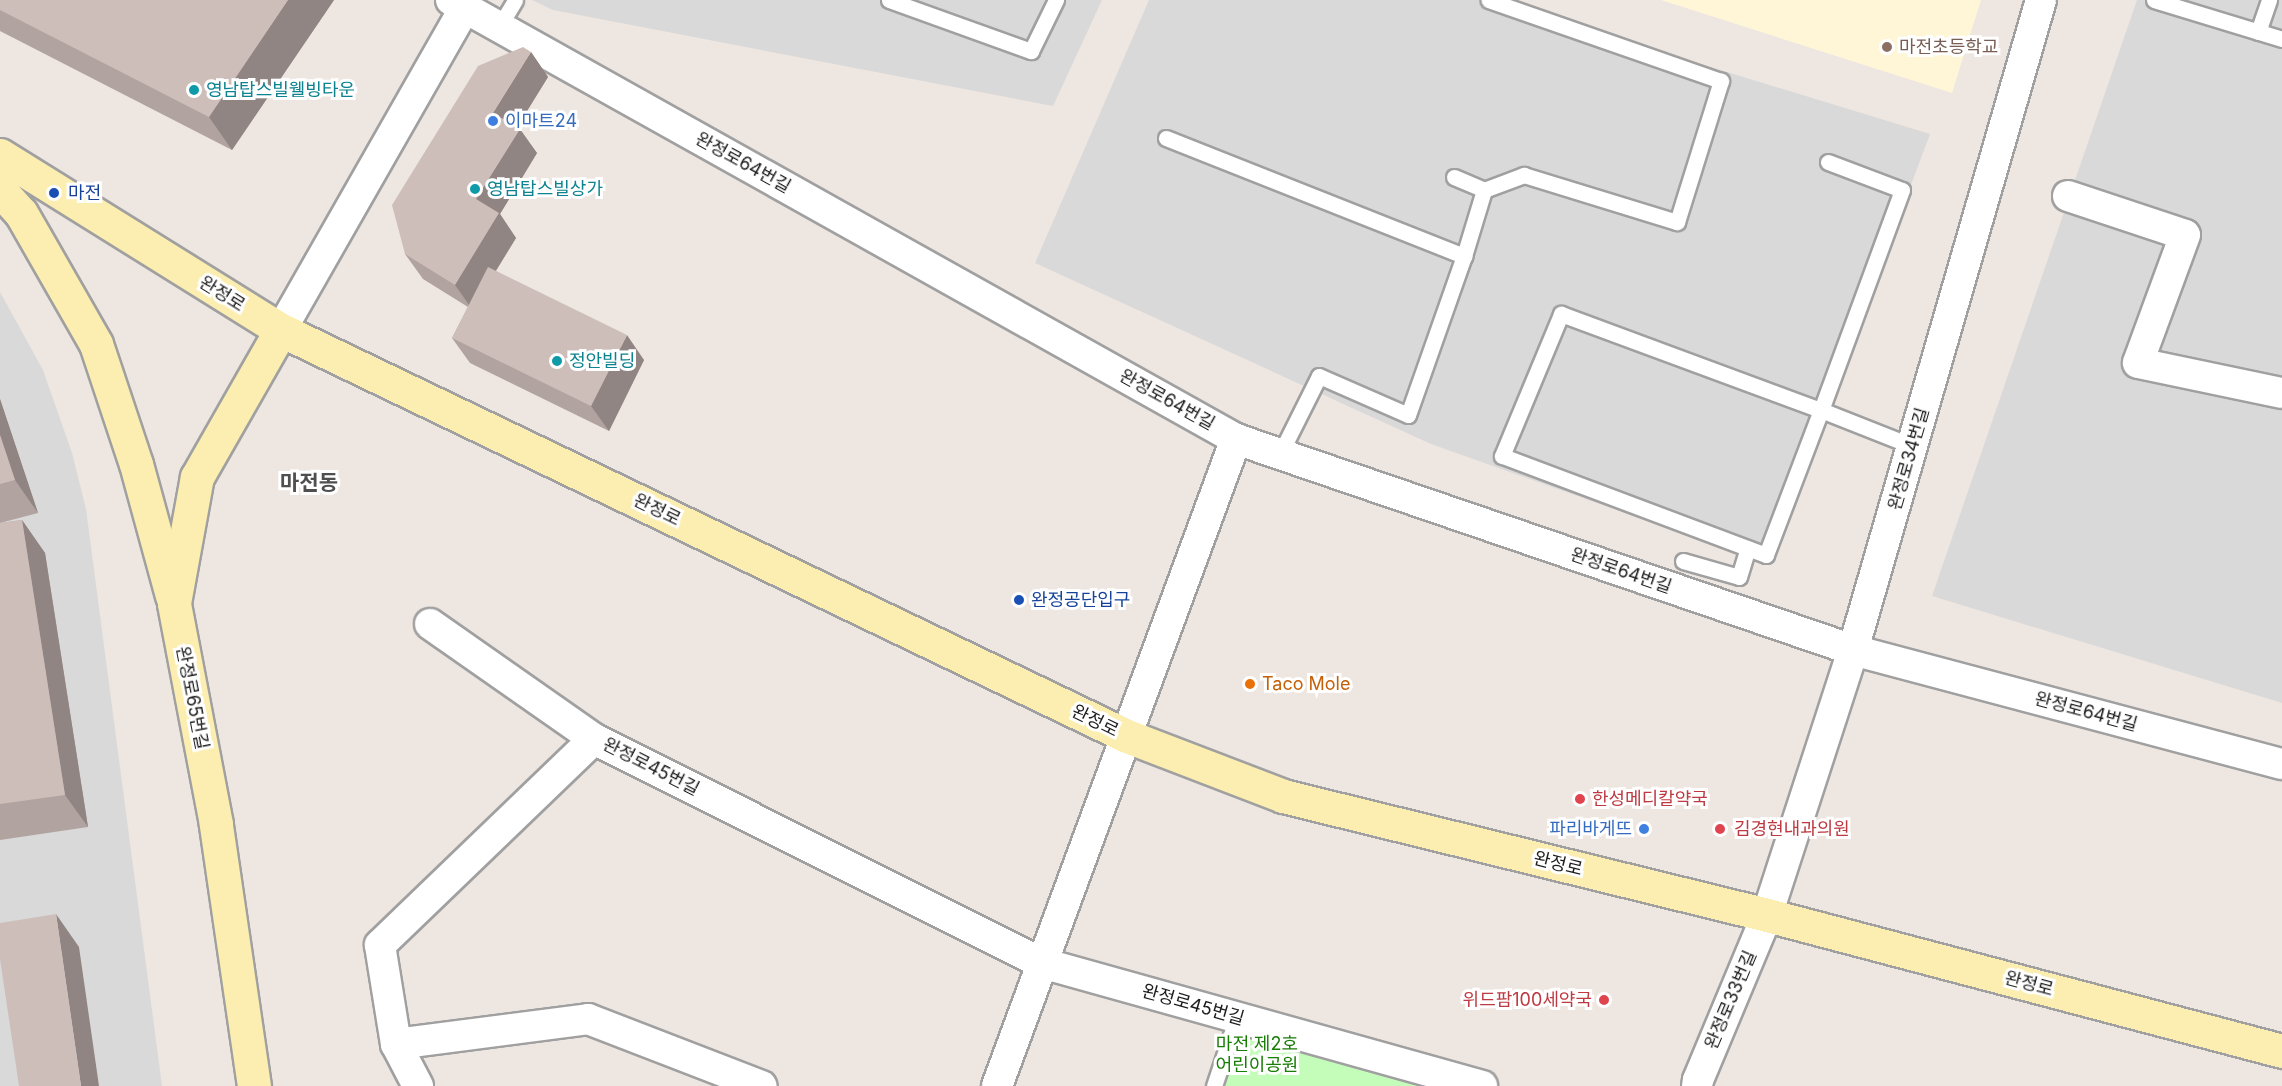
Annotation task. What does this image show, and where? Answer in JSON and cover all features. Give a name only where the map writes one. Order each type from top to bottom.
[{"type":"main road","name":"완정로","points":[[0,155],[281,330],[1127,736],[1283,796],[1767,915],[2282,1051]]},
{"type":"main road","points":[[0,190],[21,213],[96,344],[136,464],[174,603]]},
{"type":"main road","name":"완정로65번길","points":[[254,1086],[216,824],[174,603],[197,477],[281,330]]},
{"type":"street","name":"완정로34번길","points":[[1767,915],[1853,650],[2041,0]]},
{"type":"street","name":"완정로64번길","points":[[281,330],[458,4],[1236,439],[1853,650],[2282,764]]},
{"type":"street","points":[[2068,196],[2185,235],[2138,363],[2282,393]]},
{"type":"street","points":[[997,1086],[1236,439]]},
{"type":"street","points":[[430,624],[594,739]]},
{"type":"street","name":"완정로45번길","points":[[418,1086],[396,1044],[380,945],[594,739],[1042,963],[1482,1086]]},
{"type":"street","name":"완정로33번길","points":[[1698,1086],[1698,1080],[1767,915]]},
{"type":"street","points":[[396,1044],[588,1019],[762,1086]]},
{"type":"lane","points":[[499,27],[515,0]]},
{"type":"lane","points":[[889,0],[1031,51],[1056,0]]},
{"type":"lane","points":[[1454,177],[1484,190],[1524,175],[1677,222],[1721,81],[1489,0]]},
{"type":"lane","points":[[2154,0],[2282,39]]},
{"type":"lane","points":[[2258,32],[2269,0]]},
{"type":"lane","points":[[1166,138],[1464,256]]},
{"type":"lane","points":[[1828,162],[1902,190],[1821,410],[1766,555],[1502,456],[1561,314],[1821,410],[1912,446]]},
{"type":"lane","points":[[1280,454],[1319,376],[1408,415],[1464,256],[1484,190]]},
{"type":"lane","points":[[1683,561],[1739,577],[1748,548]]},
{"type":"lane","points":[[1214,1086],[1237,1017]]},
{"type":"shaded area","points":[[532,0],[1102,0],[1053,106],[553,10]]},
{"type":"shaded area","points":[[1149,0],[1491,0],[1930,134],[1769,564],[1431,444],[1035,263]]},
{"type":"shaded area","name":"마전초등학교","points":[[1661,0],[1981,0],[1952,93]]},
{"type":"shaded area","points":[[2137,0],[2282,0],[2282,703],[1932,596]]},
{"type":"shaded area","points":[[0,292],[43,370],[72,453],[86,509],[162,1086],[0,1086]]},
{"type":"green space","name":"마전 제2호 어린이공원","points":[[1237,1017],[1482,1086],[1214,1086]]},
{"type":"building","name":"영남탑스빌웰빙타운","points":[[0,0],[288,0],[209,117],[0,10]]},
{"type":"building","points":[[523,47],[531,52],[493,113],[520,129],[476,199],[499,213],[455,285],[405,254],[392,205],[478,66]]},
{"type":"building","name":"정안빌딩","points":[[488,267],[627,335],[591,406],[452,338]]},
{"type":"building","points":[[0,435],[15,480],[0,484]]},
{"type":"building","points":[[22,520],[65,795],[0,804],[0,523]]},
{"type":"building","points":[[56,914],[81,1086],[19,1086],[0,959],[0,923]]},
{"type":"place","name":"마전초등학교","points":[[1887,47]]},
{"type":"place","name":"영남탑스빌웰빙타운","points":[[194,90]]},
{"type":"place","name":"이마트24","points":[[493,121]]},
{"type":"place","name":"영남탑스빌상가","points":[[475,189]]},
{"type":"place","name":"마전","points":[[54,193]]},
{"type":"place","name":"정안빌딩","points":[[557,361]]},
{"type":"place","name":"완정공단입구","points":[[1019,600]]},
{"type":"place","name":"Taco Mole","points":[[1250,684]]},
{"type":"place","name":"한성메디칼약국","points":[[1580,799]]},
{"type":"place","name":"파리바게뜨","points":[[1644,829]]},
{"type":"place","name":"김경현내과의원","points":[[1720,829]]},
{"type":"place","name":"위드팜100세약국","points":[[1604,1000]]},
{"type":"district","name":"마전동","points":[[309,483]]}]
